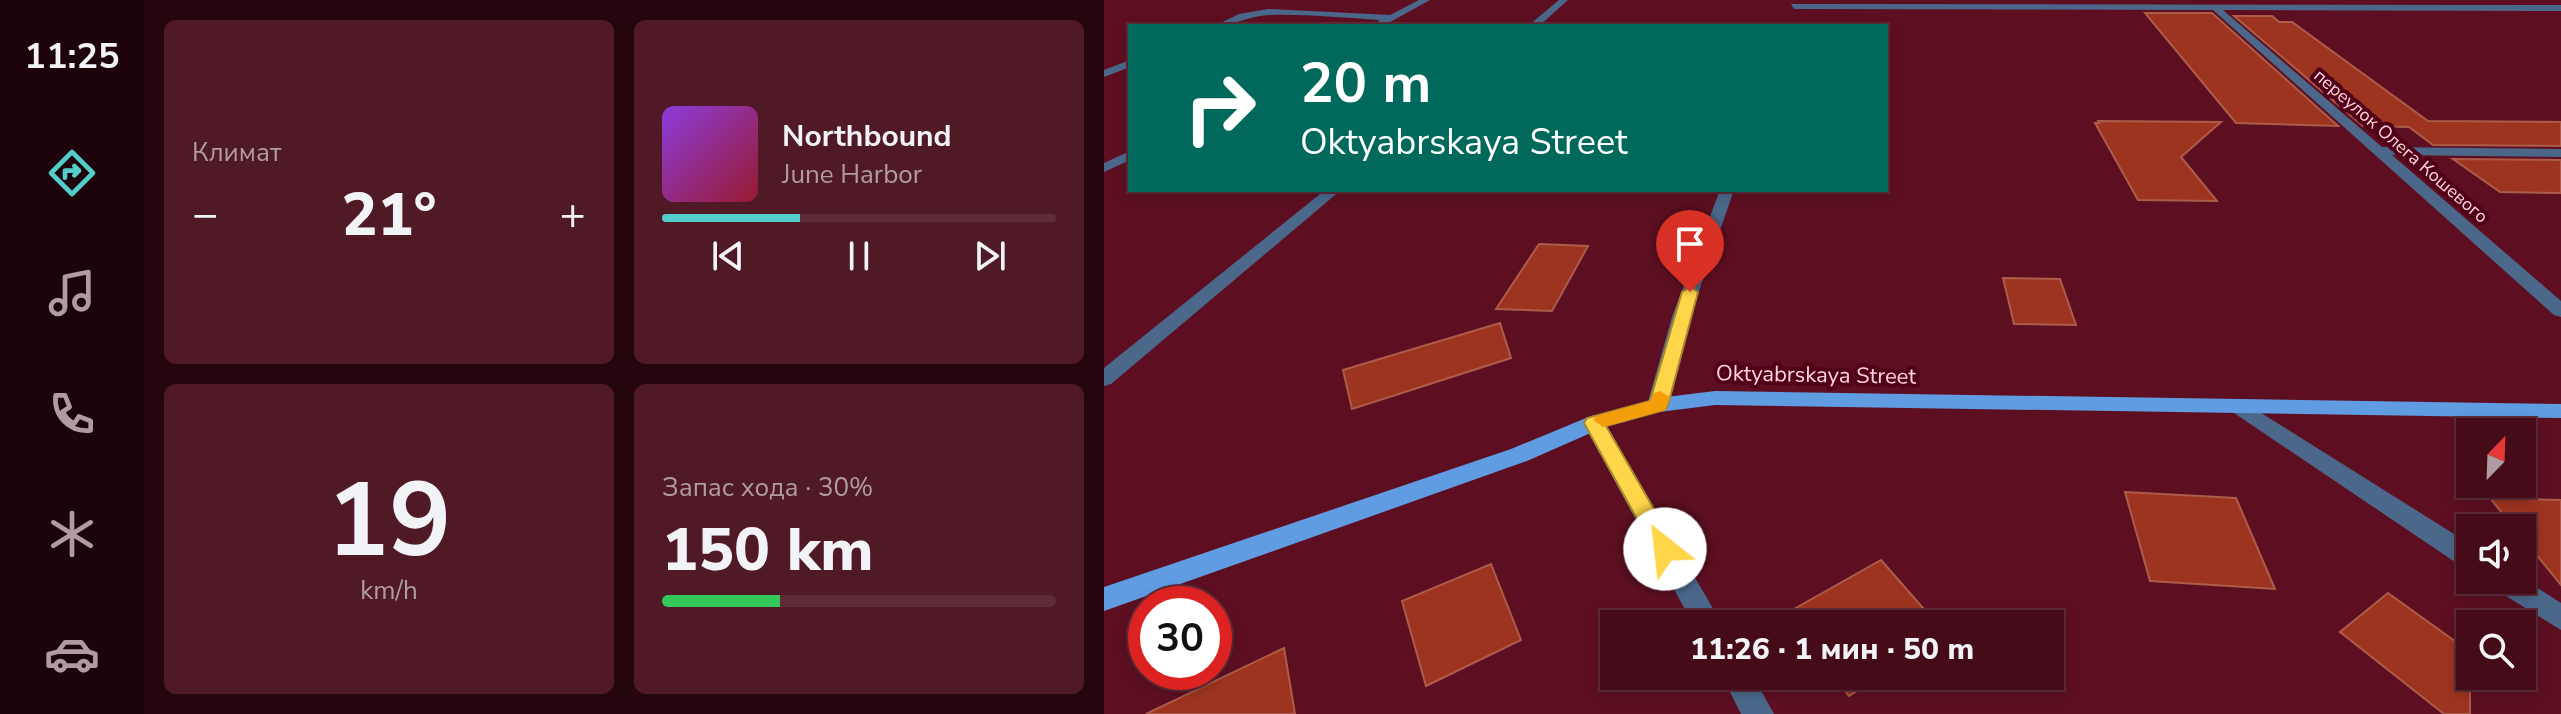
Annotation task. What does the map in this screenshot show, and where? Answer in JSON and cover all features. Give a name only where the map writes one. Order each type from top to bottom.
[{"type":"main road","name":"Oktyabrskaya Street","points":[[1104,599],[1519,455],[1594,423],[1658,405],[1715,398],[2561,411]]},
{"type":"street","points":[[1381,24],[1426,0]]},
{"type":"street","points":[[1535,24],[1564,0]]},
{"type":"street","points":[[1794,7],[2561,8]]},
{"type":"street","name":"переулок Олега Кошевого","points":[[2216,8],[2561,311]]},
{"type":"street","points":[[1224,24],[1242,16],[1268,12],[1392,18]]},
{"type":"street","points":[[1104,74],[1128,64]]},
{"type":"street","points":[[2381,151],[2561,153]]},
{"type":"street","points":[[1104,168],[1128,156]]},
{"type":"street","points":[[1104,379],[1332,192]]},
{"type":"street","points":[[1658,405],[1681,317],[1726,192]]},
{"type":"street","points":[[2242,408],[2456,549]]},
{"type":"street","points":[[1594,423],[1700,610]]},
{"type":"street","points":[[2524,594],[2561,618]]},
{"type":"street","points":[[1745,690],[1758,714]]},
{"type":"building","points":[[2145,13],[2212,13],[2338,126],[2236,123]]},
{"type":"building","points":[[2234,16],[2272,16],[2279,22],[2292,22],[2428,121],[2561,122],[2561,146],[2433,145],[2409,127],[2363,126]]},
{"type":"building","points":[[2221,122],[2181,157],[2217,201],[2138,200],[2095,123]]},
{"type":"building","points":[[2453,159],[2561,160],[2561,193],[2500,192]]},
{"type":"building","points":[[1539,244],[1588,246],[1552,311],[1496,309]]},
{"type":"building","points":[[2003,278],[2060,279],[2076,325],[2014,324]]},
{"type":"building","points":[[1500,323],[1511,358],[1352,409],[1343,370]]},
{"type":"building","points":[[2125,492],[2236,498],[2275,589],[2150,581]]},
{"type":"building","points":[[2490,498],[2561,500],[2561,585],[2536,554],[2536,514],[2503,514]]},
{"type":"building","points":[[1881,560],[1925,610],[1792,610]]},
{"type":"building","points":[[1491,564],[1521,640],[1426,686],[1402,601]]},
{"type":"building","points":[[2388,593],[2456,642],[2456,690],[2470,690],[2470,714],[2444,714],[2340,632]]},
{"type":"building","points":[[1284,648],[1295,714],[1146,714],[1196,690],[1232,690],[1232,673]]},
{"type":"building","points":[[1844,690],[1858,690],[1849,696]]},
{"type":"slow traffic","points":[[1603,420],[1658,405],[1660,397]]},
{"type":"route","points":[[1665,549],[1594,423],[1658,405],[1690,292]]}]
